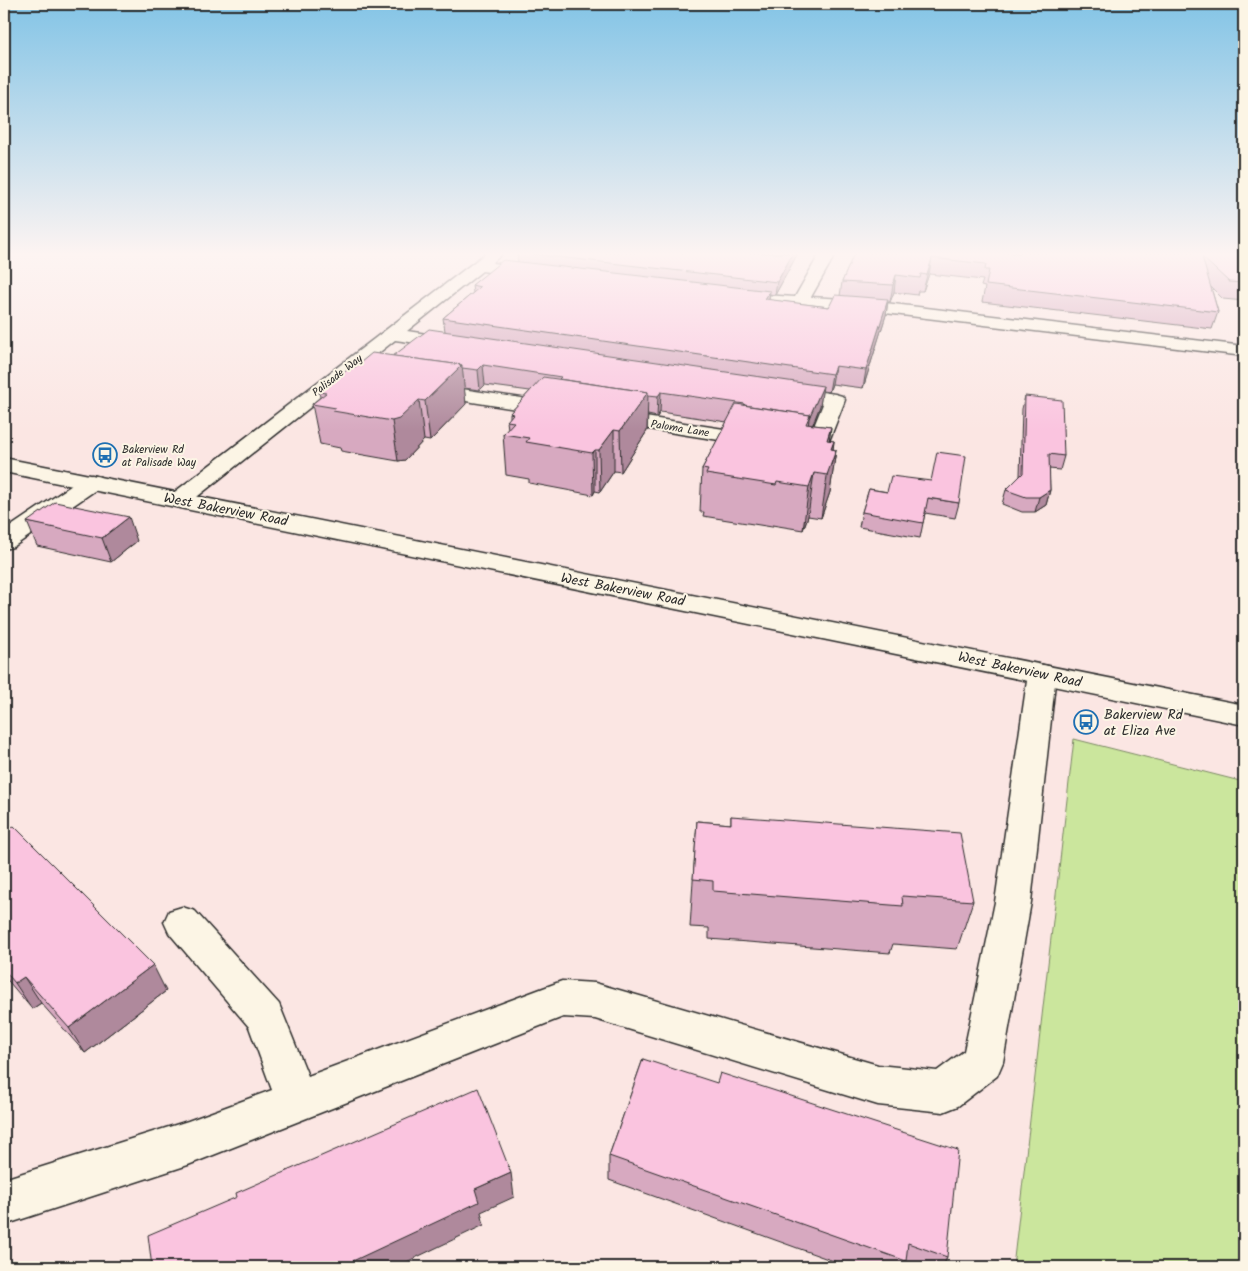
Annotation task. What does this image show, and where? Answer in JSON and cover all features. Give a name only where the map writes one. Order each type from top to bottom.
[{"type":"street","name":"Palisade Way","points":[[180,500],[419,312]]},
{"type":"street","points":[[929,312],[1244,351]]},
{"type":"street","points":[[391,334],[470,346]]},
{"type":"street","points":[[336,376],[366,380]]},
{"type":"street","points":[[414,388],[568,411]]},
{"type":"street","name":"Paloma Lane","points":[[597,416],[816,449],[835,400],[766,389]]},
{"type":"street","name":"West Bakerview Road","points":[[4,465],[1243,714]]},
{"type":"street","points":[[4,542],[92,482]]},
{"type":"street","points":[[4,1202],[188,1143],[562,999],[595,1001],[878,1086],[944,1092],[982,1062],[1013,902],[1042,674]]},
{"type":"street","points":[[182,922],[265,1017],[296,1101]]},
{"type":"green space","points":[[1074,739],[1244,782],[1244,1267],[1013,1267]]},
{"type":"building","points":[[450,312],[884,312],[866,370],[835,366],[832,374],[443,318]]},
{"type":"building","points":[[429,329],[823,386],[809,418],[810,415],[745,404],[661,392],[658,396],[648,395],[648,392],[559,379],[561,377],[483,365],[478,370],[462,368],[462,365],[393,356]]},
{"type":"building","points":[[372,353],[462,365],[425,401],[419,400],[399,419],[392,421],[333,411],[336,408],[312,404],[326,393],[319,392]]},
{"type":"building","points":[[543,377],[648,392],[620,431],[614,430],[599,450],[595,450],[592,453],[526,442],[529,438],[503,434],[514,422],[507,421],[513,414],[510,413]]},
{"type":"building","points":[[1025,396],[1062,400],[1064,456],[1049,454],[1050,490],[1039,497],[1026,497],[1006,490],[1023,473]]},
{"type":"building","points":[[736,404],[810,415],[806,424],[831,427],[827,440],[834,441],[831,449],[836,450],[827,475],[814,473],[809,487],[777,482],[776,485],[706,474],[708,470],[702,469]]},
{"type":"building","points":[[937,452],[966,456],[959,503],[928,498],[923,523],[862,512],[869,489],[887,492],[891,476],[931,481]]},
{"type":"building","points":[[55,502],[129,517],[102,538],[27,522]]},
{"type":"building","points":[[731,816],[960,833],[973,901],[902,896],[903,906],[713,891],[713,881],[693,879],[697,821],[731,824]]},
{"type":"building","points":[[14,826],[153,965],[69,1028],[24,977],[15,983],[4,970],[4,832]]},
{"type":"building","points":[[643,1059],[717,1083],[720,1073],[958,1150],[947,1257],[908,1243],[906,1261],[609,1156]]},
{"type":"building","points":[[478,1088],[511,1173],[475,1189],[479,1202],[340,1267],[152,1267],[148,1235],[237,1197],[236,1193]]},
{"type":"place","name":"Bakerview Rd at Palisade Way","points":[[105,455]]},
{"type":"place","name":"Bakerview Rd at Eliza Ave","points":[[1086,722]]}]
